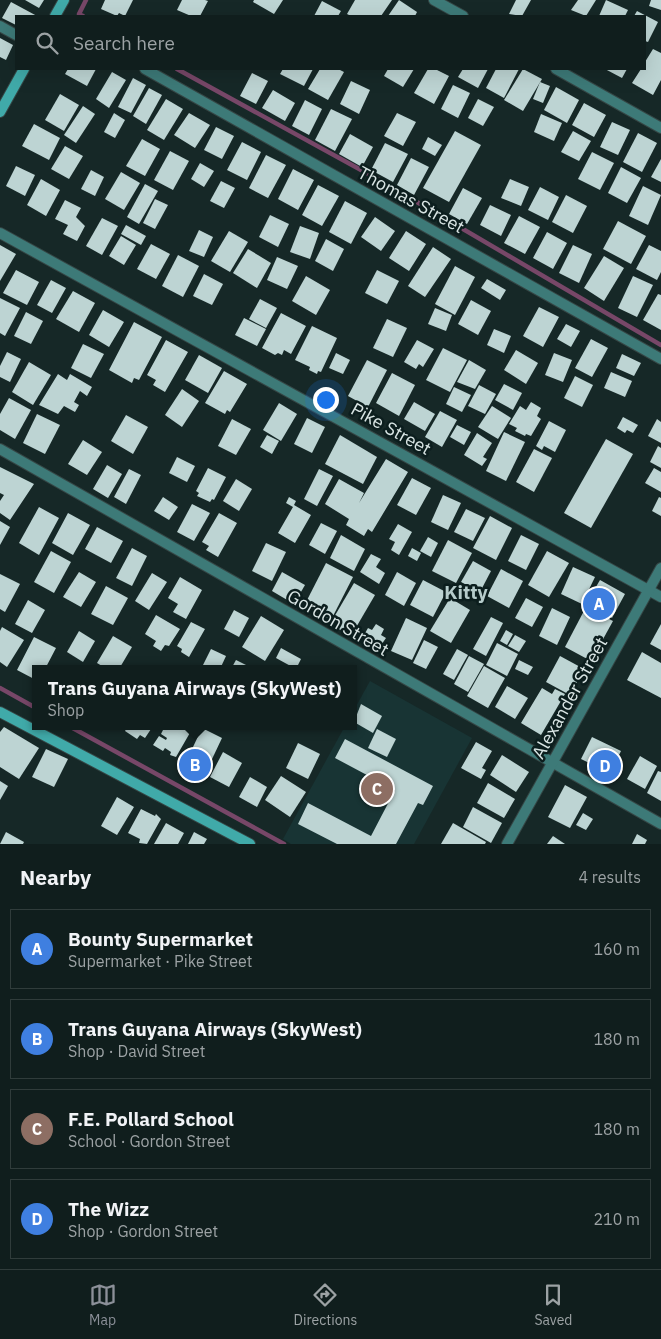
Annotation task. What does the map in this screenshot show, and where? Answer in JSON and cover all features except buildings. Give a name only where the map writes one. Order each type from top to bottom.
[{"type":"street","points":[[56,15],[64,0]]},
{"type":"street","points":[[434,0],[461,15]]},
{"type":"street","points":[[0,26],[15,35]]},
{"type":"street","points":[[0,112],[23,70]]},
{"type":"street","name":"Thomas Street","points":[[147,70],[661,359]]},
{"type":"street","points":[[558,70],[661,128]]},
{"type":"street","name":"Pike Street","points":[[0,232],[661,597]]},
{"type":"street","name":"Gordon Street","points":[[0,449],[661,824]]},
{"type":"street","name":"Alexander Street","points":[[507,844],[661,568]]},
{"type":"street","points":[[0,712],[32,729]]},
{"type":"street","points":[[34,730],[250,844]]},
{"type":"shaded area","points":[[370,681],[472,738],[414,844],[291,844],[283,839],[343,730],[357,730],[357,705]]},
{"type":"waterway","points":[[81,15],[79,14],[86,0]]},
{"type":"waterway","points":[[179,70],[381,181],[661,345]]},
{"type":"waterway","points":[[0,688],[32,706]]},
{"type":"waterway","points":[[76,730],[284,844]]},
{"type":"place","name":"Bounty Supermarket","points":[[599,604]]},
{"type":"place","name":"Trans Guyana Airways (SkyWest)","points":[[195,765]]},
{"type":"place","name":"The Wizz","points":[[605,766]]},
{"type":"place","name":"F.E. Pollard School","points":[[377,789]]},
{"type":"district","name":"Kitty","points":[[466,592]]}]
